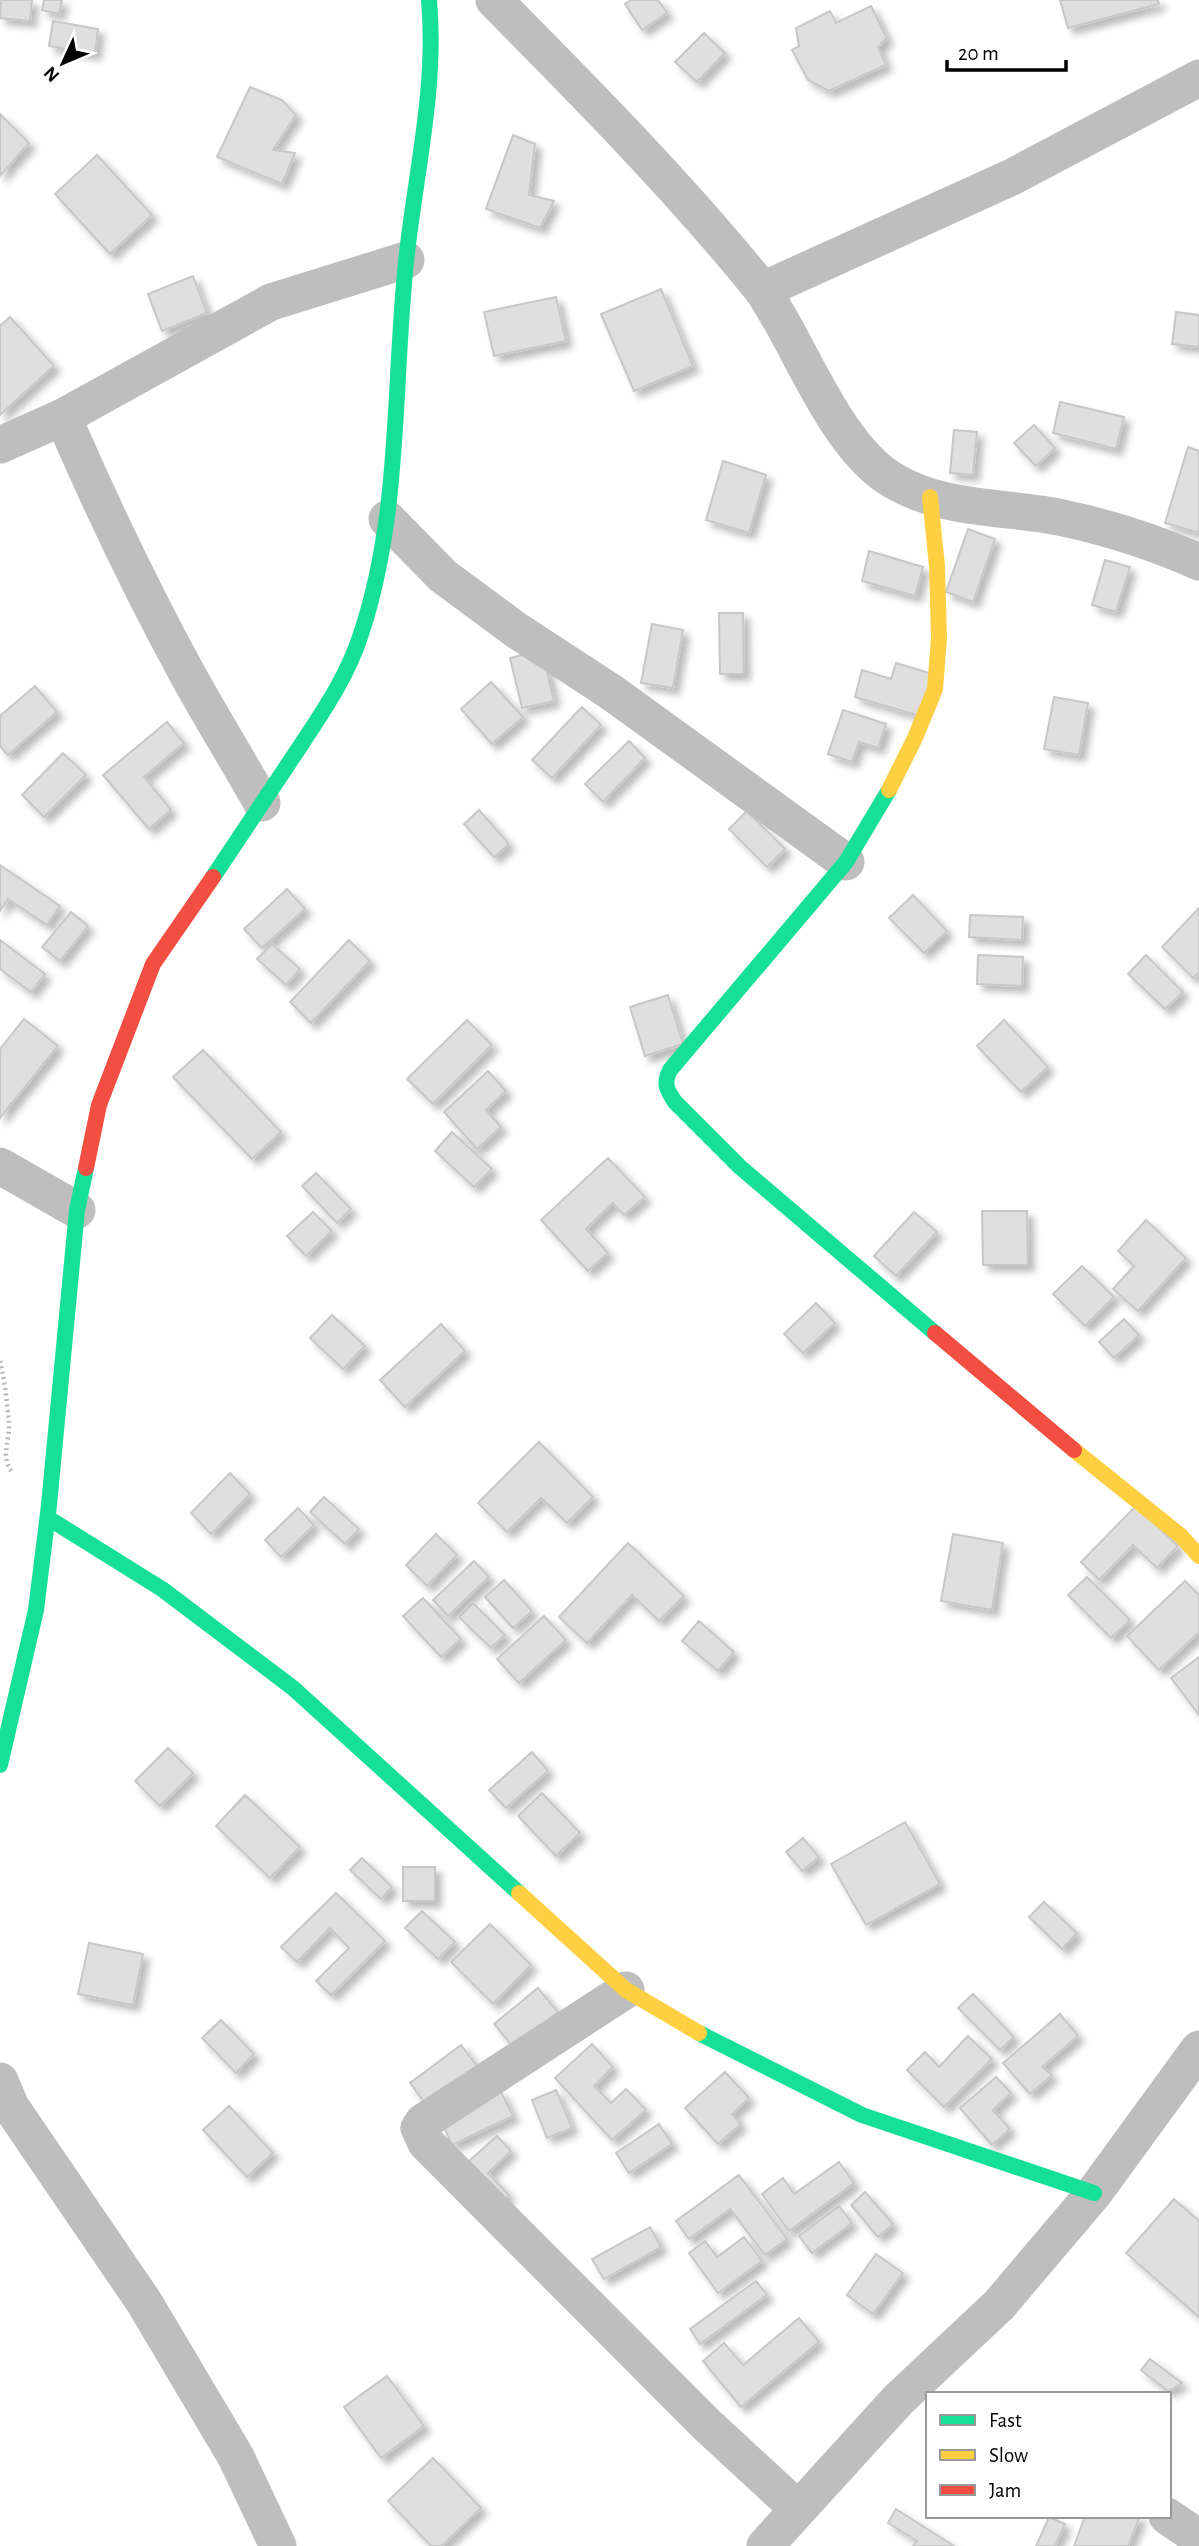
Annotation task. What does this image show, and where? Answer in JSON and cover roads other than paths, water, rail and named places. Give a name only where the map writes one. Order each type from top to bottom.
[{"type":"street","points":[[0,1765],[36,1610],[48,1518],[77,1210],[99,1105],[153,964],[337,690],[361,634],[387,519],[391,485],[399,337],[430,89],[432,32],[429,0]]},
{"type":"street","points":[[494,0],[665,177],[763,290],[839,424],[873,469],[930,497],[978,507],[1062,518],[1165,546],[1199,562]]},
{"type":"street","points":[[763,290],[1012,177],[1199,78]]},
{"type":"street","points":[[0,445],[63,417],[271,302],[407,260]]},
{"type":"street","points":[[63,417],[94,490],[164,629],[262,803]]},
{"type":"street","points":[[930,497],[939,638],[934,689],[915,738],[889,790],[846,862],[670,1070],[665,1080],[667,1090],[693,1122],[740,1167],[1111,1481],[1181,1536],[1199,1556]]},
{"type":"street","points":[[387,519],[443,576],[516,630],[611,692],[846,862]]},
{"type":"street","points":[[0,1166],[77,1210]]},
{"type":"street","points":[[48,1518],[162,1589],[293,1688],[626,1990],[719,2045],[862,2115],[1094,2193]]},
{"type":"street","points":[[626,1990],[423,2122],[419,2128],[421,2135],[706,2424],[798,2509]]},
{"type":"street","points":[[765,2546],[798,2509],[913,2402],[999,2305],[1094,2193],[1199,2049]]},
{"type":"street","points":[[4,2098],[144,2302],[236,2457],[278,2546]]},
{"type":"street","points":[[1170,2518],[1199,2538]]}]
